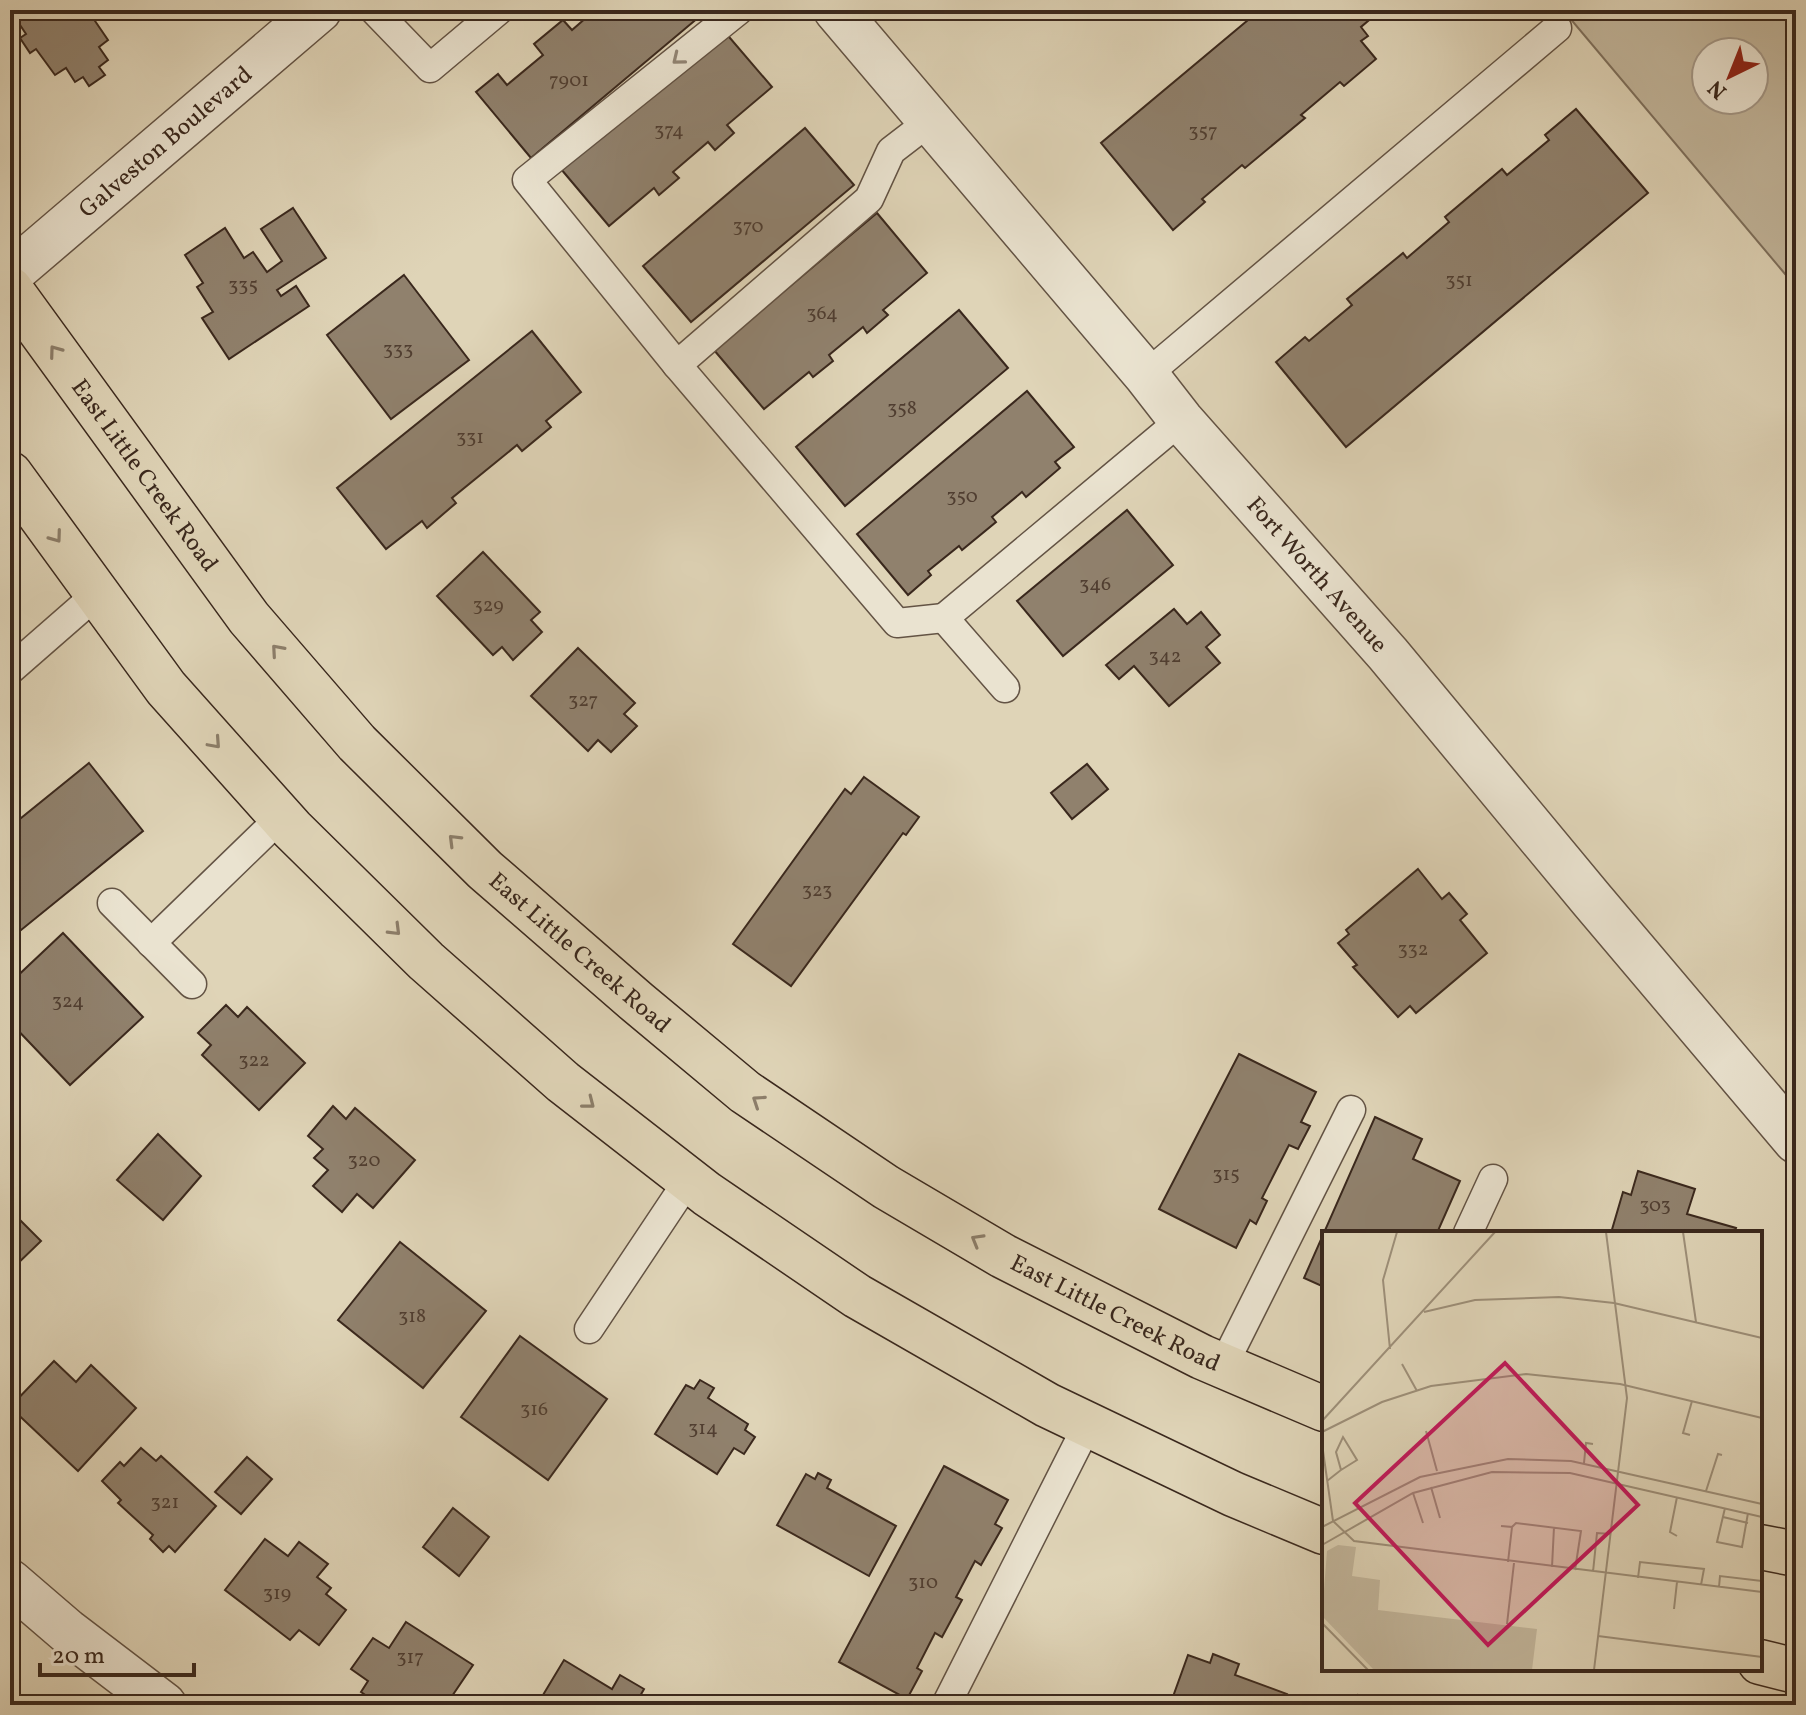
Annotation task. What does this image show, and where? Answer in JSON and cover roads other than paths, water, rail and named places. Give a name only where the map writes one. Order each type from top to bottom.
[{"type":"main road","name":"East Little Creek Road","points":[[10,289],[249,618],[357,743],[485,870],[745,1092],[886,1187],[1003,1256],[1223,1366],[1322,1408]]},
{"type":"main road","points":[[10,474],[166,688],[282,816],[426,961],[563,1082],[719,1202],[857,1296],[1047,1405],[1233,1494],[1322,1531]]},
{"type":"main road","points":[[1762,1547],[1796,1554]]},
{"type":"main road","points":[[1762,1662],[1796,1671]]},
{"type":"street","name":"Galveston Boulevard","points":[[10,274],[319,10]]},
{"type":"street","name":"Fort Worth Avenue","points":[[836,10],[1181,420],[1388,654],[1796,1141]]},
{"type":"street","points":[[10,1582],[67,1631],[164,1705]]},
{"type":"lane","points":[[374,10],[430,68],[499,10]]},
{"type":"lane","points":[[739,10],[527,180],[677,365],[897,623],[944,618],[1181,420]]},
{"type":"lane","points":[[1146,375],[1557,28]]},
{"type":"lane","points":[[677,365],[869,199],[891,151],[930,121]]},
{"type":"lane","points":[[10,670],[97,594]]},
{"type":"lane","points":[[944,618],[1005,688]]},
{"type":"lane","points":[[151,943],[282,816]]},
{"type":"lane","points":[[112,903],[192,984]]},
{"type":"lane","points":[[1223,1366],[1351,1110]]},
{"type":"lane","points":[[589,1329],[689,1179]]},
{"type":"lane","points":[[1469,1231],[1493,1179]]},
{"type":"lane","points":[[946,1705],[1088,1424]]}]
